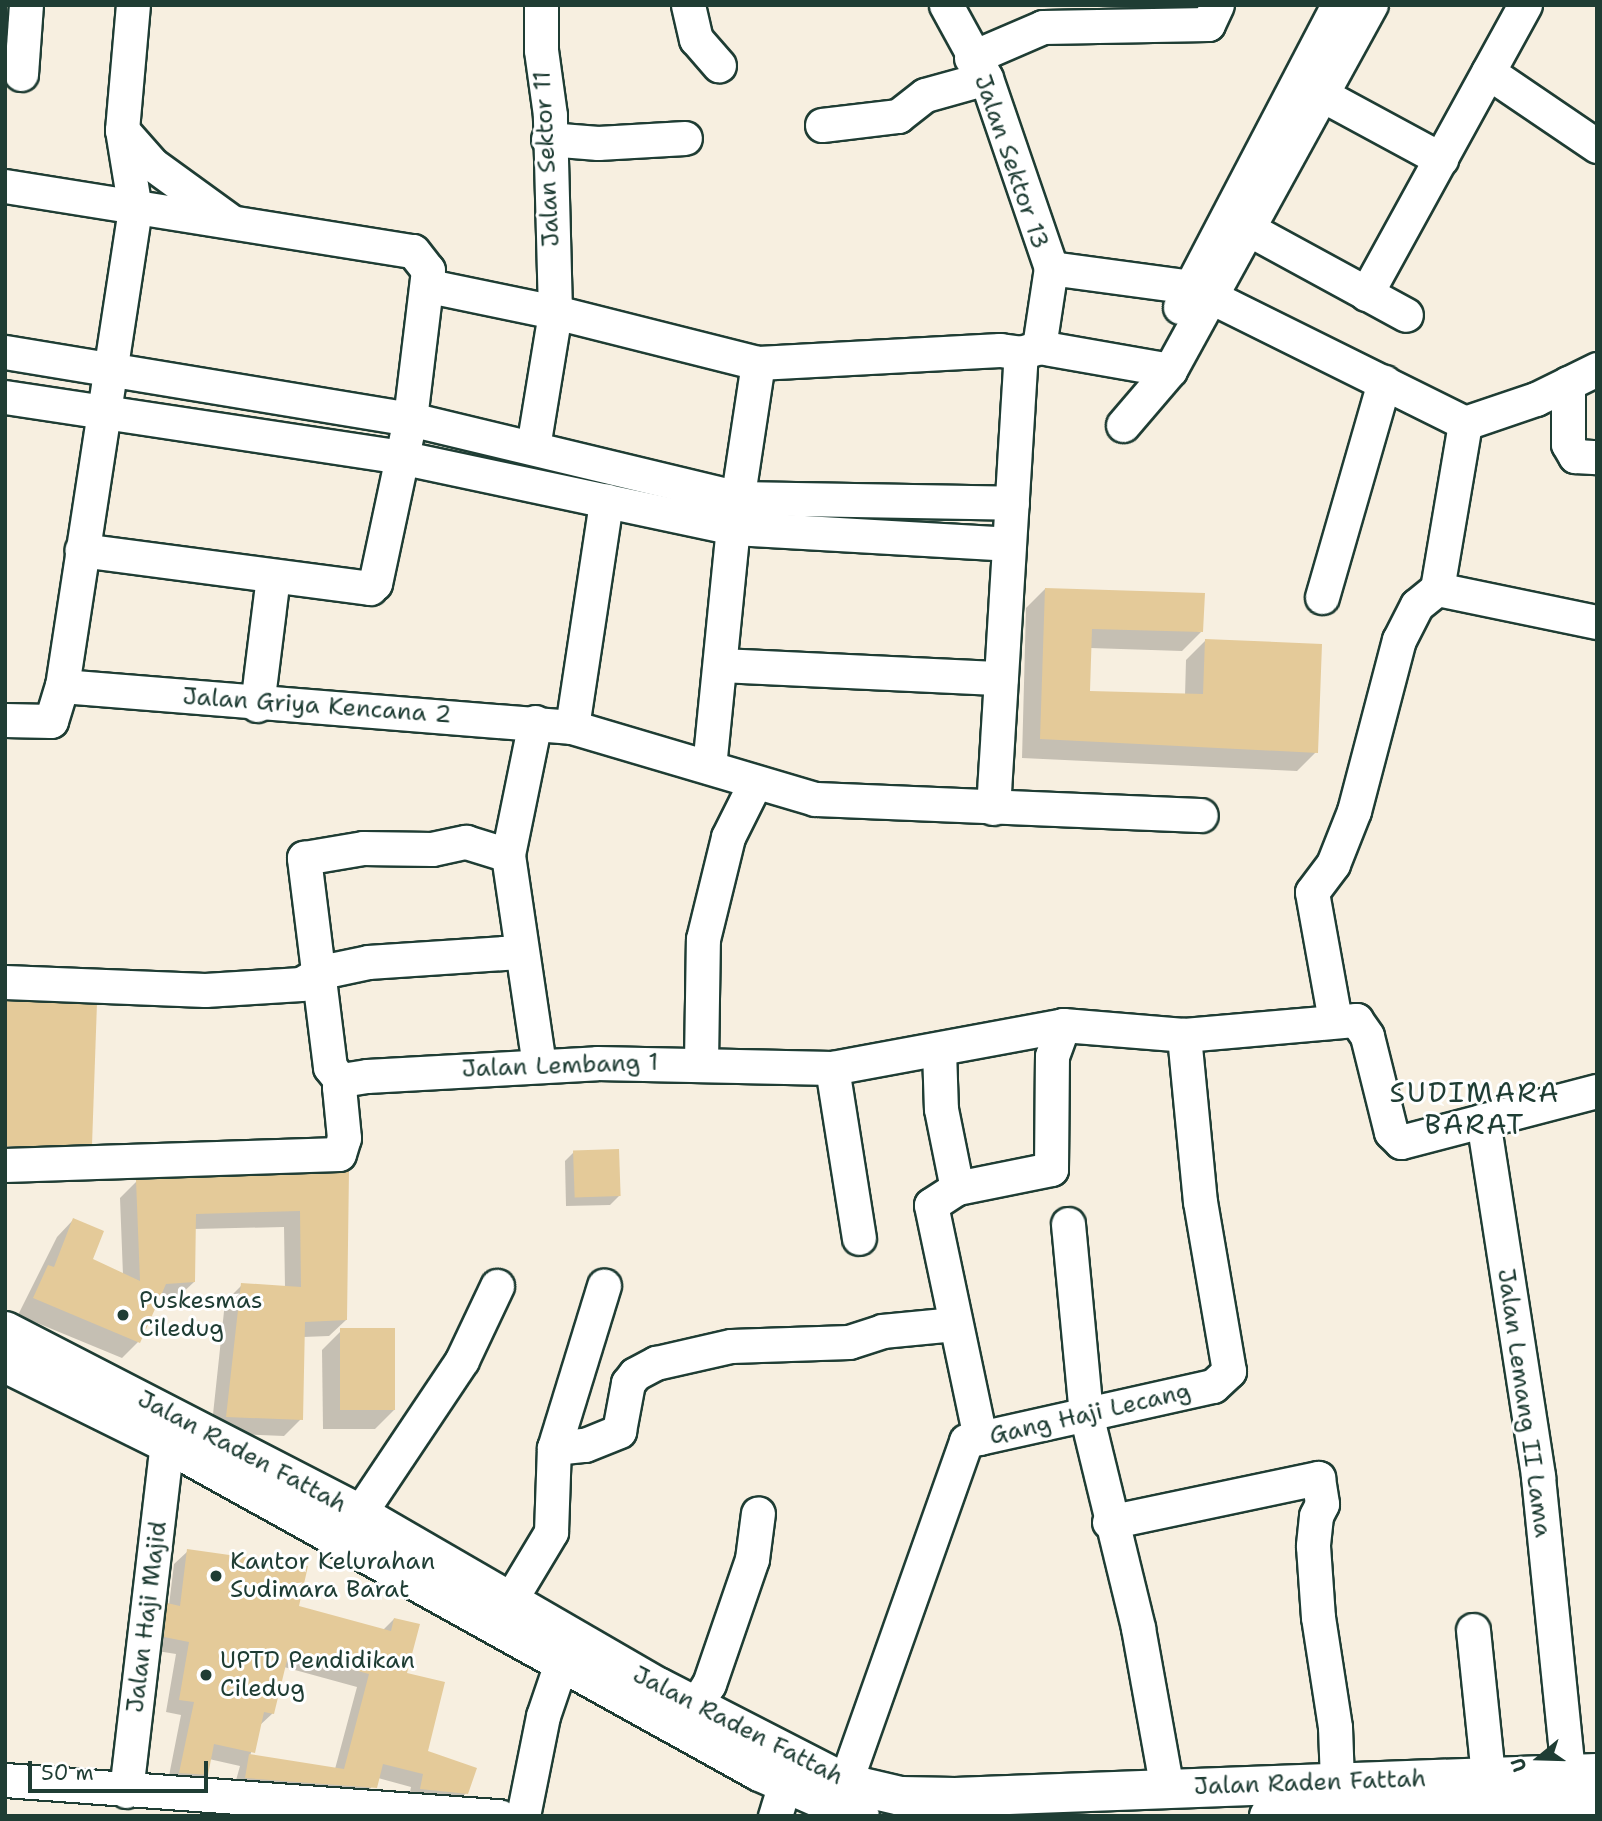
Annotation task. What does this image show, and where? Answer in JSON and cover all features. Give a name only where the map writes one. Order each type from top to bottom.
[{"type":"main road","name":"Jalan Raden Fattah","points":[[5,1331],[359,1514],[695,1706],[853,1800]]},
{"type":"main road","name":"Jalan Raden Fattah","points":[[5,1363],[167,1443],[561,1663],[780,1800],[1167,1789],[1328,1804],[1584,1795]]},
{"type":"main road","name":"Jalan Raden Fattah","points":[[1269,1816],[1488,1775],[1584,1795]]},
{"type":"street","points":[[21,74],[26,5]]},
{"type":"street","points":[[5,720],[51,721],[62,686],[101,412],[135,209],[122,130],[133,5]]},
{"type":"street","name":"Jalan Sektor 11","points":[[541,5],[555,312]]},
{"type":"street","points":[[688,5],[695,39],[719,65]]},
{"type":"street","name":"Jalan Sektor 13","points":[[946,5],[979,68],[1051,268],[1201,292],[1465,424]]},
{"type":"street","points":[[822,125],[898,116],[925,95],[979,68],[1043,27],[1208,24],[1217,5]]},
{"type":"street","points":[[1310,88],[1338,5]]},
{"type":"street","points":[[1123,425],[1239,224],[1310,88],[1371,5]]},
{"type":"street","points":[[1366,294],[1488,72],[1511,10]]},
{"type":"street","points":[[1488,72],[1597,146]]},
{"type":"street","points":[[1310,88],[1441,159]]},
{"type":"street","points":[[122,130],[152,164],[235,225]]},
{"type":"street","points":[[548,139],[598,143],[685,138]]},
{"type":"street","points":[[5,186],[235,225],[413,251],[425,264],[429,286],[410,419],[375,583],[370,588],[81,551]]},
{"type":"street","points":[[1239,224],[1406,315]]},
{"type":"street","points":[[993,808],[1012,503],[1030,350],[1051,268]]},
{"type":"street","points":[[429,286],[555,312],[758,363],[1030,350],[1158,368]]},
{"type":"street","points":[[533,447],[555,312]]},
{"type":"street","points":[[5,352],[410,419],[533,447],[736,513],[1012,503]]},
{"type":"street","points":[[709,767],[736,513],[758,363]]},
{"type":"street","points":[[1582,376],[1465,424],[1437,589],[1416,605],[1399,640],[1354,811],[1334,864],[1312,892],[1335,1020],[1352,1018],[1361,1024],[1396,1140],[1596,1092]]},
{"type":"street","points":[[1582,376],[1568,444],[1575,456],[1597,457]]},
{"type":"street","points":[[1322,597],[1384,382]]},
{"type":"street","points":[[5,397],[400,457],[606,501],[1009,544]]},
{"type":"street","points":[[572,727],[606,501]]},
{"type":"street","points":[[257,705],[273,577]]},
{"type":"street","points":[[1437,589],[1597,622]]},
{"type":"street","points":[[721,665],[1001,678]]},
{"type":"street","name":"Jalan Griya Kencana 2","points":[[62,686],[257,705],[535,722],[572,727],[709,767],[754,785],[815,799],[1201,816]]},
{"type":"street","points":[[535,722],[508,855],[519,953],[538,1064]]},
{"type":"street","points":[[701,1062],[704,939],[728,837],[754,785]]},
{"type":"street","points":[[5,1165],[331,1156],[343,1149],[342,1082],[330,1067],[321,972],[304,858],[363,848],[432,849],[466,842],[508,855]]},
{"type":"street","points":[[5,982],[205,990],[302,984],[321,972],[368,962],[519,953]]},
{"type":"street","name":"Jalan Lembang 1","points":[[342,1082],[368,1076],[538,1064],[701,1062],[832,1068],[1063,1025],[1184,1035],[1335,1020]]},
{"type":"street","points":[[980,1438],[931,1205],[957,1188],[1051,1169],[1052,1056],[1063,1025]]},
{"type":"street","name":"Gang Haji Lecang","points":[[853,1800],[958,1455],[966,1441],[1213,1386],[1230,1371],[1200,1202],[1184,1035]]},
{"type":"street","points":[[939,1050],[941,1109],[957,1188]]},
{"type":"street","points":[[832,1068],[859,1238]]},
{"type":"street","name":"Jalan Lemang II Lama","points":[[1483,1120],[1584,1795]]},
{"type":"street","points":[[1068,1224],[1086,1414],[1109,1522],[1138,1628],[1167,1789]]},
{"type":"street","points":[[509,1602],[551,1532],[554,1448],[604,1285]]},
{"type":"street","points":[[359,1514],[462,1360],[497,1286]]},
{"type":"street","points":[[554,1448],[585,1445],[619,1431],[628,1383],[635,1374],[656,1363],[731,1346],[849,1342],[882,1331],[955,1324]]},
{"type":"street","name":"Jalan Haji Majid","points":[[126,1791],[167,1443]]},
{"type":"street","points":[[1109,1522],[1232,1492],[1318,1478],[1322,1504],[1316,1516],[1313,1546],[1318,1617],[1335,1727],[1328,1804]]},
{"type":"street","points":[[695,1706],[709,1684],[752,1559],[758,1513]]},
{"type":"street","points":[[1473,1630],[1488,1775]]},
{"type":"street","points":[[523,1816],[543,1716],[561,1663]]},
{"type":"street","points":[[5,1780],[126,1791],[500,1816]]},
{"type":"building","points":[[1045,588],[1205,593],[1203,632],[1092,629],[1090,691],[1203,694],[1205,639],[1322,644],[1318,753],[1040,739]]},
{"type":"building","points":[[5,1001],[97,1004],[92,1149],[5,1146]]},
{"type":"building","points":[[619,1149],[621,1196],[575,1198],[573,1151]]},
{"type":"building","points":[[349,1170],[347,1320],[305,1322],[303,1420],[226,1417],[241,1283],[301,1287],[300,1211],[196,1214],[195,1282],[166,1284],[140,1343],[33,1298],[48,1265],[54,1267],[73,1218],[104,1231],[93,1259],[140,1281],[136,1180]]},
{"type":"building","points":[[340,1328],[395,1328],[395,1410],[340,1410]]},
{"type":"building","points":[[187,1549],[308,1566],[299,1606],[391,1631],[394,1618],[420,1624],[407,1673],[445,1682],[428,1751],[477,1768],[468,1794],[420,1789],[423,1774],[383,1764],[377,1788],[245,1778],[249,1754],[344,1769],[369,1674],[289,1652],[274,1714],[264,1712],[255,1753],[214,1744],[208,1775],[179,1773],[194,1702],[179,1700],[189,1642],[164,1637],[167,1603],[180,1606]]},
{"type":"place","name":"Puskesmas Ciledug","points":[[123,1315]]},
{"type":"place","name":"Kantor Kelurahan Sudimara Barat","points":[[216,1576]]},
{"type":"place","name":"UPTD Pendidikan Ciledug","points":[[206,1675]]},
{"type":"district","name":"SUDIMARA BARAT","points":[[1475,1108]]}]
